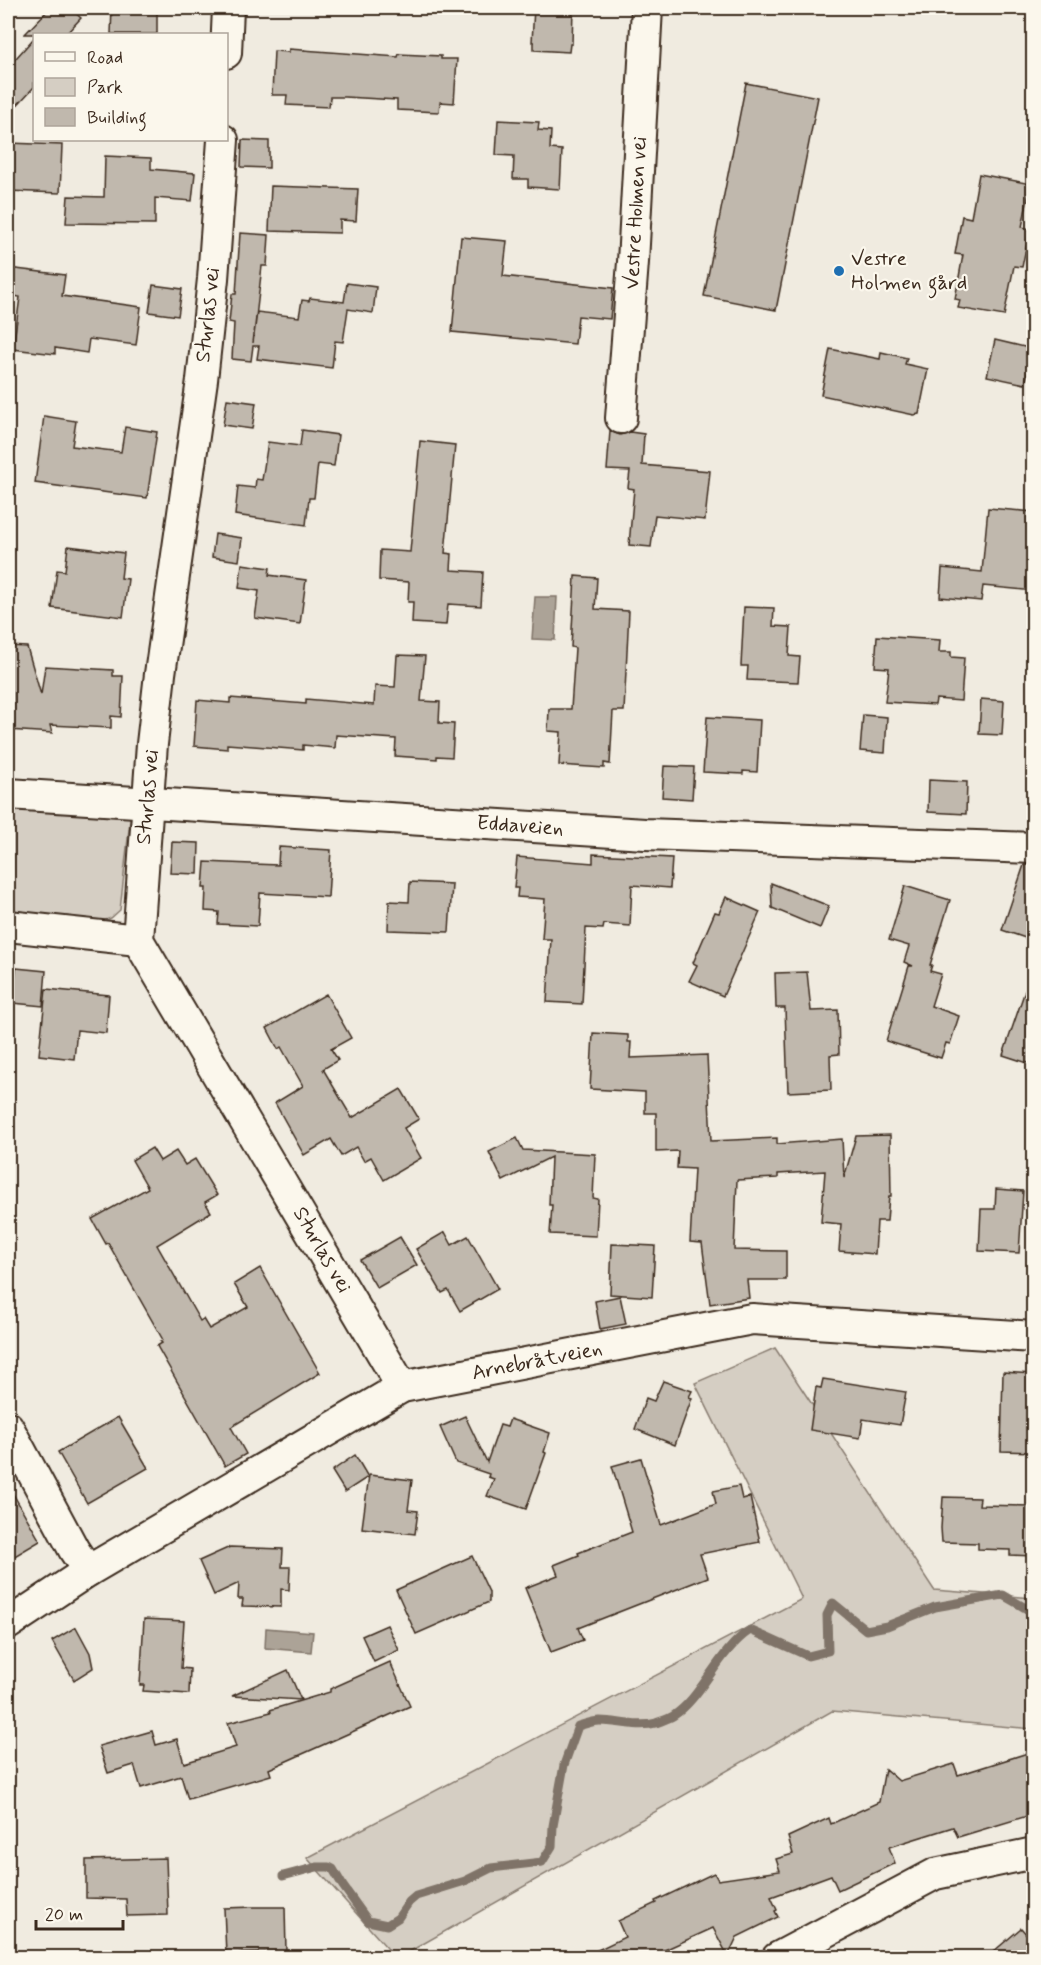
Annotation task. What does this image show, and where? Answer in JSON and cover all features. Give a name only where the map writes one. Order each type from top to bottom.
[{"type":"street","points":[[227,33],[228,8]]},
{"type":"street","name":"Vestre Holmen vei","points":[[621,418],[633,262],[647,8]]},
{"type":"street","name":"Sturlas vei","points":[[223,141],[213,279],[202,380],[160,674],[147,802],[138,940],[402,1387]]},
{"type":"street","name":"Eddaveien","points":[[8,794],[645,834],[1034,848]]},
{"type":"street","points":[[8,926],[138,940]]},
{"type":"street","name":"Arnebråtveien","points":[[8,1624],[88,1571],[402,1387],[752,1319],[1034,1337]]},
{"type":"street","points":[[8,1427],[74,1550],[88,1571]]},
{"type":"street","points":[[777,1958],[935,1874],[1034,1853]]},
{"type":"green space","points":[[8,803],[131,811],[120,910],[111,918],[98,923],[8,912]]},
{"type":"green space","points":[[775,1348],[934,1590],[1033,1598],[1033,1729],[832,1711],[400,1957],[395,1957],[307,1858],[802,1599],[695,1383]]},
{"type":"shaded area","points":[[535,597],[557,597],[555,640],[532,639]]},
{"type":"shaded area","points":[[266,1628],[313,1632],[311,1652],[265,1648]]},
{"type":"building","points":[[50,8],[70,8],[81,18],[67,33],[25,34]]},
{"type":"building","points":[[112,8],[157,8],[157,33],[111,33]]},
{"type":"building","points":[[534,8],[573,8],[572,44],[570,44],[569,52],[534,50],[534,42],[532,42]]},
{"type":"building","points":[[33,39],[33,88],[8,115],[8,67]]},
{"type":"building","points":[[289,49],[398,57],[399,54],[441,56],[441,59],[457,59],[454,103],[440,102],[439,112],[397,110],[397,100],[345,97],[330,97],[329,107],[286,105],[287,95],[272,95],[274,51],[289,52]]},
{"type":"building","points":[[746,83],[818,97],[776,310],[704,296]]},
{"type":"building","points":[[498,120],[539,122],[538,130],[551,131],[550,149],[562,150],[560,189],[528,187],[528,179],[513,179],[514,156],[496,155]]},
{"type":"building","points":[[242,140],[269,141],[269,168],[241,167]]},
{"type":"building","points":[[8,143],[62,145],[60,193],[8,191]]},
{"type":"building","points":[[105,156],[151,158],[151,169],[195,173],[192,201],[155,198],[155,224],[66,223],[68,196],[104,197]]},
{"type":"building","points":[[979,174],[1031,184],[1022,227],[1030,229],[1022,267],[1014,266],[1004,316],[958,308],[960,300],[955,299],[963,255],[955,254],[962,216],[971,218]]},
{"type":"building","points":[[271,186],[358,189],[356,221],[340,220],[340,233],[269,231]]},
{"type":"building","points":[[240,233],[269,235],[267,266],[262,266],[253,343],[257,312],[299,317],[302,300],[309,301],[310,298],[344,302],[347,283],[376,287],[373,313],[348,309],[343,342],[335,341],[332,368],[257,359],[259,346],[253,346],[251,361],[232,359],[234,323],[229,322],[232,294],[236,294]]},
{"type":"building","points":[[461,237],[507,241],[503,276],[613,288],[610,319],[578,316],[575,344],[452,332]]},
{"type":"building","points":[[8,268],[65,275],[62,296],[141,307],[136,345],[89,339],[87,353],[55,348],[55,354],[13,349],[20,297],[8,295]]},
{"type":"building","points":[[153,285],[182,289],[178,316],[149,312]]},
{"type":"building","points":[[995,340],[1033,349],[1025,384],[987,376]]},
{"type":"building","points":[[830,349],[880,359],[881,352],[907,358],[905,364],[928,369],[919,414],[914,415],[821,395]]},
{"type":"building","points":[[227,399],[256,403],[252,429],[223,425]]},
{"type":"building","points":[[44,416],[76,421],[72,446],[121,452],[125,427],[157,432],[147,498],[35,483]]},
{"type":"building","points":[[302,430],[338,435],[334,466],[318,464],[314,498],[309,498],[306,525],[235,515],[238,486],[255,488],[256,479],[262,480],[268,442],[300,446]]},
{"type":"building","points":[[610,431],[620,435],[630,432],[644,434],[642,465],[710,471],[705,520],[655,515],[651,547],[629,545],[634,489],[628,488],[630,471],[607,470]]},
{"type":"building","points":[[420,441],[455,445],[445,553],[452,554],[451,570],[483,572],[481,606],[448,604],[446,625],[412,623],[413,602],[408,602],[409,582],[379,580],[380,550],[410,552]]},
{"type":"building","points":[[988,508],[1034,512],[1034,591],[983,586],[981,601],[940,597],[942,568],[982,572]]},
{"type":"building","points":[[215,534],[242,538],[239,561],[212,557]]},
{"type":"building","points":[[68,546],[124,553],[121,578],[128,579],[123,617],[52,608],[57,570],[65,571]]},
{"type":"building","points":[[242,564],[270,568],[269,575],[306,580],[300,624],[255,618],[259,591],[239,588]]},
{"type":"building","points":[[575,576],[597,578],[595,609],[629,611],[624,711],[613,711],[610,764],[604,763],[604,768],[559,765],[561,732],[548,731],[549,709],[571,709],[575,648],[571,647]]},
{"type":"building","points":[[744,607],[774,608],[773,626],[791,627],[789,656],[800,657],[798,682],[747,680],[748,666],[741,666]]},
{"type":"building","points":[[877,636],[940,640],[939,652],[951,652],[951,657],[964,658],[961,701],[936,699],[935,705],[885,702],[889,668],[875,667]]},
{"type":"building","points":[[8,646],[27,647],[41,695],[45,666],[113,670],[113,676],[123,676],[121,717],[111,716],[111,728],[50,725],[52,733],[8,730]]},
{"type":"building","points":[[397,655],[425,656],[421,701],[440,702],[439,723],[454,724],[452,757],[437,756],[437,759],[395,756],[396,739],[336,735],[335,748],[303,745],[303,750],[227,744],[227,749],[194,746],[197,700],[230,703],[230,698],[306,704],[306,699],[374,705],[375,686],[395,687]]},
{"type":"building","points":[[981,699],[1004,701],[1002,735],[979,734]]},
{"type":"building","points":[[863,715],[887,717],[885,753],[860,751]]},
{"type":"building","points":[[707,717],[760,720],[757,772],[743,771],[743,774],[703,772]]},
{"type":"building","points":[[664,766],[694,767],[692,799],[662,797]]},
{"type":"building","points":[[929,780],[967,782],[966,814],[928,812]]},
{"type":"building","points":[[172,842],[199,843],[198,874],[170,873]]},
{"type":"building","points":[[279,847],[331,850],[328,897],[260,893],[258,926],[218,924],[219,912],[205,911],[206,888],[203,888],[205,862],[278,865]]},
{"type":"building","points":[[593,854],[672,858],[670,888],[632,885],[630,926],[604,924],[603,929],[586,928],[582,1004],[547,1002],[551,939],[542,939],[545,899],[517,897],[518,888],[514,888],[517,857],[593,863]]},
{"type":"building","points":[[1024,865],[1034,865],[1034,941],[1002,930]]},
{"type":"building","points":[[410,882],[452,884],[449,932],[388,930],[389,901],[409,902]]},
{"type":"building","points":[[771,883],[829,906],[820,928],[772,908]]},
{"type":"building","points":[[905,886],[950,900],[930,965],[932,965],[930,971],[941,974],[931,1006],[959,1016],[950,1044],[946,1043],[941,1058],[886,1041],[909,966],[913,966],[904,962],[909,946],[889,940]]},
{"type":"building","points":[[726,897],[760,912],[723,996],[689,981],[697,965],[693,963],[715,912],[719,913]]},
{"type":"building","points":[[16,968],[46,971],[43,1006],[13,1003]]},
{"type":"building","points":[[807,972],[811,1011],[838,1010],[839,1054],[830,1055],[831,1090],[788,1092],[785,1008],[776,1008],[775,973]]},
{"type":"building","points":[[1030,976],[1034,977],[1034,1065],[1003,1055]]},
{"type":"building","points":[[46,989],[109,995],[106,1033],[77,1030],[74,1059],[39,1055]]},
{"type":"building","points":[[326,994],[351,1038],[331,1049],[338,1060],[323,1069],[352,1118],[401,1089],[419,1119],[404,1128],[421,1158],[384,1180],[371,1157],[364,1161],[356,1147],[341,1156],[331,1139],[304,1155],[275,1103],[303,1086],[281,1047],[278,1049],[267,1028]]},
{"type":"building","points":[[593,1033],[628,1035],[628,1042],[631,1042],[630,1058],[707,1055],[711,1141],[777,1138],[777,1144],[842,1139],[844,1178],[856,1136],[890,1135],[891,1196],[889,1196],[887,1221],[877,1221],[875,1254],[839,1251],[841,1224],[821,1222],[825,1171],[778,1174],[778,1178],[737,1180],[734,1250],[786,1251],[786,1280],[747,1280],[749,1298],[710,1304],[702,1243],[690,1242],[694,1169],[677,1168],[678,1151],[656,1152],[656,1113],[645,1113],[645,1092],[590,1089]]},
{"type":"building","points":[[517,1138],[523,1150],[595,1154],[593,1198],[598,1199],[596,1236],[550,1234],[551,1157],[503,1181],[489,1152]]},
{"type":"building","points":[[152,1148],[160,1161],[176,1151],[185,1165],[195,1159],[217,1195],[205,1202],[211,1212],[157,1245],[200,1321],[203,1319],[209,1329],[248,1307],[234,1284],[260,1268],[320,1373],[231,1427],[246,1454],[225,1466],[157,1346],[163,1340],[92,1219],[148,1188],[132,1160]]},
{"type":"building","points":[[996,1189],[1023,1191],[1019,1253],[979,1251],[981,1209],[995,1209]]},
{"type":"building","points":[[445,1232],[452,1245],[468,1236],[498,1289],[460,1311],[448,1290],[442,1293],[416,1249]]},
{"type":"building","points":[[400,1237],[417,1265],[377,1288],[360,1260]]},
{"type":"building","points":[[612,1244],[655,1246],[652,1297],[610,1294]]},
{"type":"building","points":[[620,1296],[626,1324],[600,1329],[595,1301]]},
{"type":"building","points":[[1003,1372],[1034,1374],[1034,1452],[1001,1451]]},
{"type":"building","points":[[823,1379],[906,1392],[900,1425],[863,1419],[860,1438],[810,1430],[816,1387],[821,1388]]},
{"type":"building","points":[[663,1381],[692,1391],[689,1397],[692,1398],[675,1445],[635,1429],[646,1398],[654,1401]]},
{"type":"building","points":[[465,1416],[487,1462],[500,1425],[507,1427],[510,1419],[550,1433],[544,1452],[546,1453],[526,1509],[487,1496],[494,1479],[488,1477],[489,1474],[456,1463],[440,1427]]},
{"type":"building","points":[[118,1417],[148,1468],[87,1503],[58,1452]]},
{"type":"building","points":[[355,1455],[368,1477],[345,1492],[332,1471]]},
{"type":"building","points":[[641,1458],[661,1525],[716,1504],[713,1491],[739,1486],[742,1499],[750,1497],[760,1542],[700,1554],[708,1577],[578,1628],[583,1640],[551,1652],[525,1588],[558,1575],[554,1565],[632,1532],[612,1466]]},
{"type":"building","points":[[369,1475],[412,1480],[408,1510],[418,1511],[415,1534],[362,1528]]},
{"type":"building","points":[[8,1485],[40,1541],[8,1560]]},
{"type":"building","points":[[943,1497],[980,1498],[979,1505],[1031,1506],[1031,1511],[1034,1511],[1034,1556],[1010,1555],[1010,1550],[978,1549],[978,1543],[942,1542]]},
{"type":"building","points":[[230,1547],[283,1549],[282,1567],[290,1567],[289,1590],[281,1589],[281,1607],[242,1606],[243,1599],[238,1599],[239,1583],[214,1595],[199,1561]]},
{"type":"building","points":[[472,1556],[489,1592],[489,1602],[416,1634],[396,1590]]},
{"type":"building","points":[[144,1619],[184,1621],[181,1668],[190,1669],[189,1694],[143,1691],[144,1685],[140,1685]]},
{"type":"building","points":[[387,1625],[399,1650],[374,1662],[362,1636]]},
{"type":"building","points":[[76,1627],[90,1653],[93,1668],[74,1680],[52,1641]]},
{"type":"building","points":[[390,1662],[410,1706],[269,1769],[271,1775],[188,1799],[181,1776],[141,1788],[134,1765],[108,1773],[99,1746],[152,1731],[156,1745],[177,1739],[184,1763],[236,1747],[228,1723],[271,1712],[270,1710],[330,1692],[330,1689]]},
{"type":"building","points":[[288,1670],[301,1700],[232,1696]]},
{"type":"building","points":[[1034,1751],[1034,1814],[958,1837],[953,1827],[889,1847],[895,1863],[838,1890],[831,1875],[771,1897],[778,1917],[737,1937],[728,1956],[713,1928],[647,1958],[581,1958],[625,1937],[618,1921],[714,1873],[718,1880],[780,1871],[776,1859],[793,1854],[788,1837],[829,1818],[831,1824],[879,1802],[885,1769],[899,1781],[954,1764],[958,1775]]},
{"type":"building","points":[[166,1858],[168,1915],[127,1916],[126,1899],[86,1898],[86,1860]]},
{"type":"building","points":[[285,1907],[286,1952],[226,1954],[224,1908]]},
{"type":"building","points":[[1021,1928],[1034,1943],[1034,1958],[986,1958]]},
{"type":"waterway","points":[[283,1876],[317,1867],[329,1867],[333,1869],[368,1921],[387,1925],[398,1918],[416,1896],[465,1881],[491,1868],[542,1862],[552,1846],[553,1826],[564,1765],[578,1726],[600,1721],[635,1725],[649,1724],[673,1716],[693,1698],[728,1650],[750,1630],[808,1656],[828,1651],[827,1615],[833,1603],[866,1630],[887,1626],[935,1607],[1003,1595],[1034,1613]]},
{"type":"place","name":"Vestre Holmen gård","points":[[839,271]]}]
